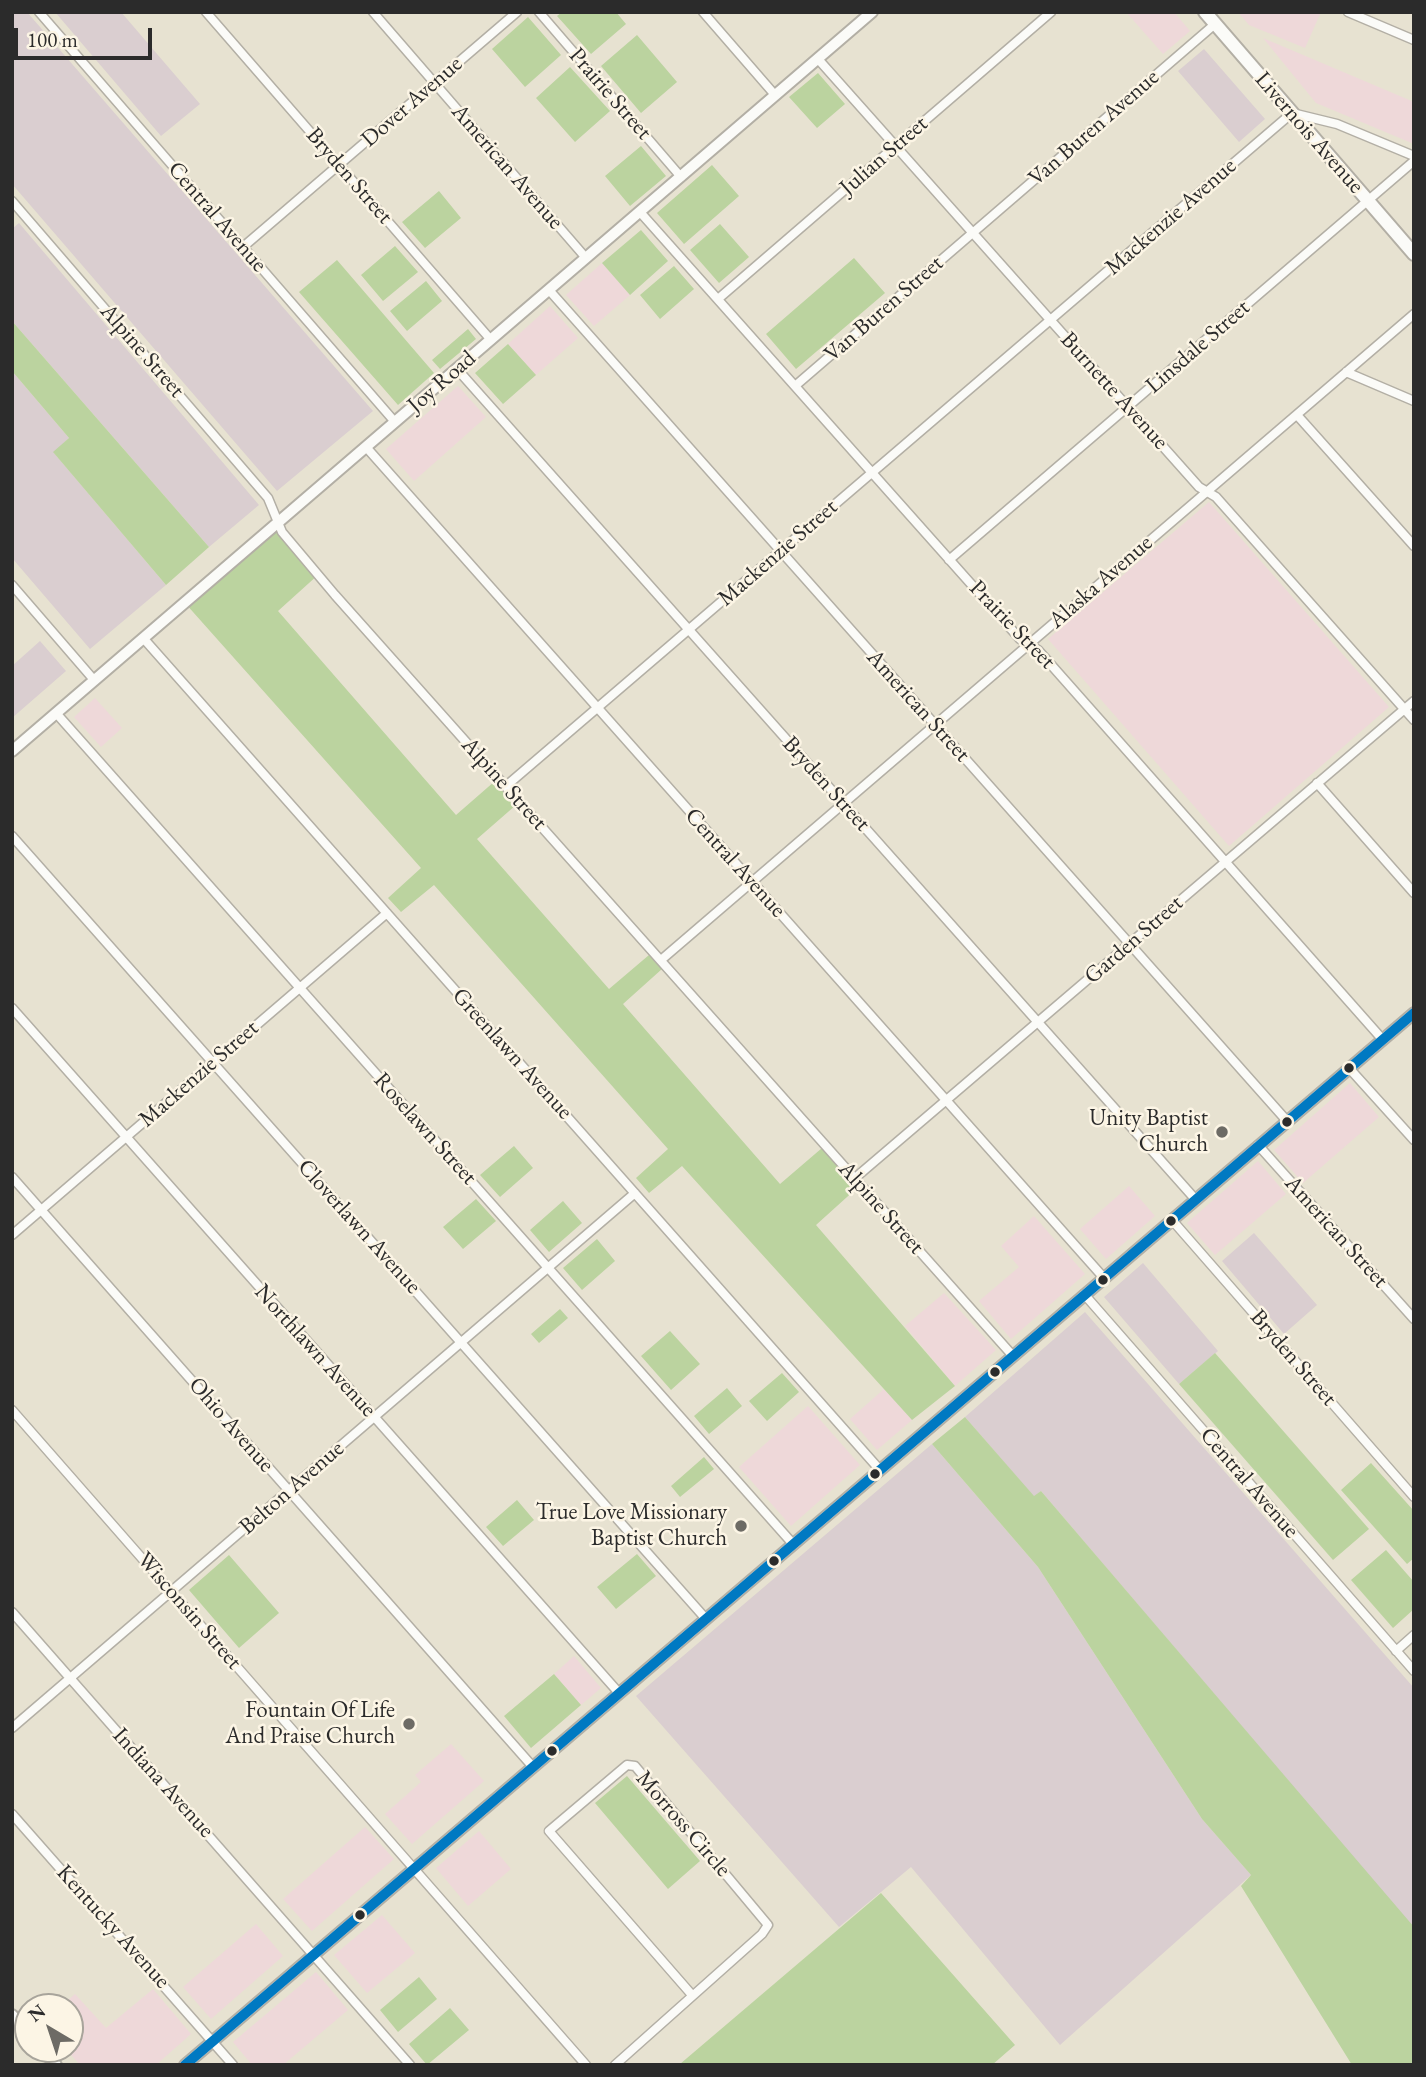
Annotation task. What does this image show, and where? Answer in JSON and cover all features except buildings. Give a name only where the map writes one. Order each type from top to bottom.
[{"type":"main road","name":"Livernois Avenue","points":[[1205,12],[1414,254]]},
{"type":"street","name":"Central Avenue","points":[[40,12],[395,422]]},
{"type":"street","name":"Bryden Street","points":[[206,12],[491,340]]},
{"type":"street","name":"American Avenue","points":[[373,12],[586,258]]},
{"type":"street","name":"Dover Avenue","points":[[243,247],[517,12]]},
{"type":"street","name":"Prairie Street","points":[[538,12],[681,177]]},
{"type":"street","points":[[704,12],[775,95]]},
{"type":"street","name":"Julian Street","points":[[718,299],[1051,12]]},
{"type":"street","points":[[1348,12],[1414,40]]},
{"type":"street","name":"Joy Road","points":[[12,751],[871,13]]},
{"type":"street","name":"Van Buren Avenue","points":[[973,233],[1215,24]]},
{"type":"street","name":"Burnette Avenue","points":[[818,59],[1128,407],[1207,492],[1216,497],[1414,720]]},
{"type":"street","points":[[1292,113],[1337,124],[1414,158]]},
{"type":"street","name":"Mackenzie Avenue","points":[[1051,320],[1292,113]]},
{"type":"street","name":"Linsdale Street","points":[[949,560],[1368,201],[1414,158]]},
{"type":"street","name":"Alpine Street","points":[[12,201],[268,498],[282,532],[335,595],[1013,1356]]},
{"type":"street","name":"Prairie Street","points":[[640,212],[1020,639],[1038,650],[1383,1040]]},
{"type":"street","name":"Van Buren Street","points":[[795,386],[973,233]]},
{"type":"street","name":"American Street","points":[[549,290],[1287,1121]]},
{"type":"street","name":"Alaska Avenue","points":[[661,960],[1414,314]]},
{"type":"street","name":"Mackenzie Street","points":[[506,786],[1051,320]]},
{"type":"street","name":"Bryden Street","points":[[457,369],[1196,1200]]},
{"type":"street","points":[[1346,372],[1414,401]]},
{"type":"street","points":[[1297,415],[1414,546]]},
{"type":"street","name":"Central Avenue","points":[[366,447],[1104,1278]]},
{"type":"street","points":[[12,585],[94,680]]},
{"type":"street","name":"Greenlawn Avenue","points":[[144,639],[880,1470]]},
{"type":"street","name":"Garden Street","points":[[855,1178],[1414,701]]},
{"type":"street","name":"Roselawn Street","points":[[56,713],[793,1544]]},
{"type":"street","points":[[1317,783],[1414,893]]},
{"type":"street","name":"Cloverlawn Avenue","points":[[12,836],[706,1619]]},
{"type":"street","name":"Mackenzie Street","points":[[12,1235],[387,913]]},
{"type":"street","name":"Northlawn Avenue","points":[[12,1008],[619,1693]]},
{"type":"street","points":[[185,2065],[1414,1013]]},
{"type":"street","points":[[1349,1068],[1414,1140]]},
{"type":"street","name":"American Street","points":[[1258,1145],[1414,1319]]},
{"type":"street","name":"Ohio Avenue","points":[[12,1177],[533,1767]]},
{"type":"street","name":"Belton Avenue","points":[[12,1728],[635,1194]]},
{"type":"street","name":"Bryden Street","points":[[1171,1220],[1414,1497]]},
{"type":"street","name":"Central Avenue","points":[[1084,1294],[1414,1671]]},
{"type":"street","name":"Wisconsin Street","points":[[12,1410],[416,1867],[586,2065]]},
{"type":"street","name":"Indiana Avenue","points":[[12,1612],[410,2065]]},
{"type":"street","points":[[1396,1651],[1414,1635]]},
{"type":"street","name":"Morross Circle","points":[[615,2065],[646,2038],[768,1925],[635,1766],[627,1765],[549,1831],[692,1995]]},
{"type":"street","name":"Kentucky Avenue","points":[[12,1814],[233,2065]]},
{"type":"shaded area","points":[[12,12],[27,12],[373,411],[277,491],[12,184]]},
{"type":"shaded area","points":[[55,12],[121,12],[200,104],[161,136]]},
{"type":"shaded area","points":[[1126,12],[1174,12],[1190,31],[1163,54]]},
{"type":"shaded area","points":[[1238,12],[1321,12],[1305,48],[1249,25]]},
{"type":"shaded area","points":[[1263,38],[1414,102],[1414,144],[1316,103]]},
{"type":"shaded area","points":[[1204,49],[1265,119],[1239,142],[1178,71]]},
{"type":"shaded area","points":[[19,223],[259,505],[209,547],[12,321],[12,229]]},
{"type":"shaded area","points":[[602,263],[630,295],[594,326],[566,295]]},
{"type":"shaded area","points":[[550,306],[578,338],[536,375],[508,344]]},
{"type":"shaded area","points":[[12,371],[69,438],[54,453],[166,585],[90,649],[12,558]]},
{"type":"shaded area","points":[[458,386],[486,417],[414,481],[386,449]]},
{"type":"shaded area","points":[[1209,502],[1389,707],[1229,846],[1048,639]]},
{"type":"shaded area","points":[[40,641],[66,671],[12,718],[12,666]]},
{"type":"shaded area","points":[[95,698],[122,728],[101,747],[74,717]]},
{"type":"shaded area","points":[[1350,1083],[1379,1117],[1303,1183],[1274,1150]]},
{"type":"shaded area","points":[[1258,1161],[1286,1194],[1215,1255],[1187,1223]]},
{"type":"shaded area","points":[[1129,1186],[1155,1216],[1106,1259],[1080,1229]]},
{"type":"shaded area","points":[[1034,1216],[1085,1274],[1011,1339],[979,1301],[1019,1267],[1001,1246]]},
{"type":"shaded area","points":[[1254,1233],[1317,1305],[1284,1334],[1222,1261]]},
{"type":"shaded area","points":[[1143,1263],[1218,1351],[1179,1384],[1104,1297]]},
{"type":"shaded area","points":[[944,1293],[996,1350],[955,1386],[905,1326]]},
{"type":"shaded area","points":[[1085,1312],[1414,1688],[1414,1929],[1041,1491],[1034,1497],[965,1417]]},
{"type":"shaded area","points":[[884,1389],[912,1420],[877,1450],[850,1419]]},
{"type":"shaded area","points":[[808,1406],[860,1465],[791,1526],[739,1467]]},
{"type":"shaded area","points":[[932,1444],[1038,1567],[1202,1819],[1251,1875],[1060,2045],[911,1867],[839,1927],[636,1696]]},
{"type":"shaded area","points":[[574,1656],[601,1688],[581,1705],[554,1674]]},
{"type":"shaded area","points":[[451,1744],[484,1781],[412,1844],[385,1814],[421,1782],[415,1775]]},
{"type":"shaded area","points":[[365,1827],[394,1859],[312,1931],[283,1899]]},
{"type":"shaded area","points":[[479,1831],[511,1869],[468,1906],[436,1868]]},
{"type":"shaded area","points":[[382,1915],[415,1953],[367,1993],[334,1955]]},
{"type":"shaded area","points":[[256,1924],[283,1956],[211,2019],[183,1987]]},
{"type":"shaded area","points":[[316,1972],[348,2010],[283,2065],[252,2065],[233,2042]]},
{"type":"shaded area","points":[[153,1989],[191,2034],[156,2065],[80,2065],[78,2063],[84,2063],[84,2004],[106,2028]]},
{"type":"green space","points":[[562,12],[616,12],[626,24],[591,54],[557,16]]},
{"type":"green space","points":[[528,17],[561,55],[525,87],[492,49]]},
{"type":"green space","points":[[637,35],[677,82],[641,113],[601,66]]},
{"type":"green space","points":[[570,67],[610,111],[575,142],[536,98]]},
{"type":"green space","points":[[818,73],[845,104],[817,128],[789,97]]},
{"type":"green space","points":[[641,146],[666,176],[630,206],[605,176]]},
{"type":"green space","points":[[712,165],[739,196],[684,244],[657,213]]},
{"type":"green space","points":[[439,191],[461,218],[425,248],[402,222]]},
{"type":"green space","points":[[720,224],[749,257],[719,283],[690,250]]},
{"type":"green space","points":[[641,230],[668,261],[630,295],[602,263]]},
{"type":"green space","points":[[395,246],[418,272],[383,301],[361,275]]},
{"type":"green space","points":[[854,258],[885,293],[796,369],[766,334]]},
{"type":"green space","points":[[337,260],[434,373],[398,405],[299,292]]},
{"type":"green space","points":[[674,266],[694,289],[660,319],[640,295]]},
{"type":"green space","points":[[426,281],[442,301],[407,331],[390,311]]},
{"type":"green space","points":[[12,321],[209,547],[166,585],[53,452],[69,438],[12,371]]},
{"type":"green space","points":[[468,329],[476,339],[440,369],[432,360]]},
{"type":"green space","points":[[508,344],[536,375],[503,404],[475,373]]},
{"type":"green space","points":[[275,525],[319,574],[278,611],[456,815],[495,781],[516,805],[477,839],[609,989],[649,955],[662,969],[623,1004],[780,1184],[822,1148],[857,1188],[816,1225],[955,1386],[912,1420],[682,1166],[649,1193],[636,1178],[668,1149],[434,885],[401,912],[388,898],[421,868],[185,603]]},
{"type":"green space","points":[[514,1146],[533,1168],[500,1197],[480,1175]]},
{"type":"green space","points":[[476,1199],[496,1221],[463,1249],[443,1227]]},
{"type":"green space","points":[[563,1201],[582,1223],[549,1252],[530,1230]]},
{"type":"green space","points":[[597,1239],[615,1261],[582,1290],[563,1268]]},
{"type":"green space","points":[[560,1309],[568,1318],[539,1343],[531,1334]]},
{"type":"green space","points":[[670,1331],[700,1364],[671,1390],[641,1356]]},
{"type":"green space","points":[[1215,1353],[1369,1529],[1333,1560],[1179,1384]]},
{"type":"green space","points":[[782,1373],[799,1392],[767,1421],[749,1401]]},
{"type":"green space","points":[[727,1388],[742,1406],[709,1434],[694,1416]]},
{"type":"green space","points":[[965,1417],[1034,1496],[1041,1491],[1414,1927],[1414,2065],[1352,2065],[1241,1886],[1251,1875],[1202,1819],[1038,1567],[932,1444]]},
{"type":"green space","points":[[704,1457],[714,1469],[680,1497],[671,1486]]},
{"type":"green space","points":[[1371,1463],[1414,1511],[1414,1558],[1407,1564],[1341,1490]]},
{"type":"green space","points":[[517,1500],[534,1520],[503,1546],[486,1527]]},
{"type":"green space","points":[[1386,1550],[1414,1582],[1414,1609],[1393,1628],[1351,1580]]},
{"type":"green space","points":[[637,1554],[656,1576],[616,1609],[597,1587]]},
{"type":"green space","points":[[229,1555],[279,1613],[239,1648],[189,1590]]},
{"type":"green space","points":[[554,1674],[581,1705],[531,1748],[504,1716]]},
{"type":"green space","points":[[627,1776],[700,1861],[668,1889],[595,1803]]},
{"type":"green space","points":[[881,1893],[1015,2045],[992,2065],[680,2064]]},
{"type":"green space","points":[[419,1977],[437,1999],[398,2032],[380,2010]]},
{"type":"green space","points":[[450,2008],[469,2030],[427,2065],[409,2044]]},
{"type":"transit line","points":[[185,2065],[1414,1013]]},
{"type":"place","name":"Unity Baptist Church","points":[[1222,1132]]},
{"type":"place","name":"True Love Missionary Baptist Church","points":[[741,1526]]},
{"type":"place","name":"Fountain Of Life And Praise Church","points":[[409,1724]]}]
